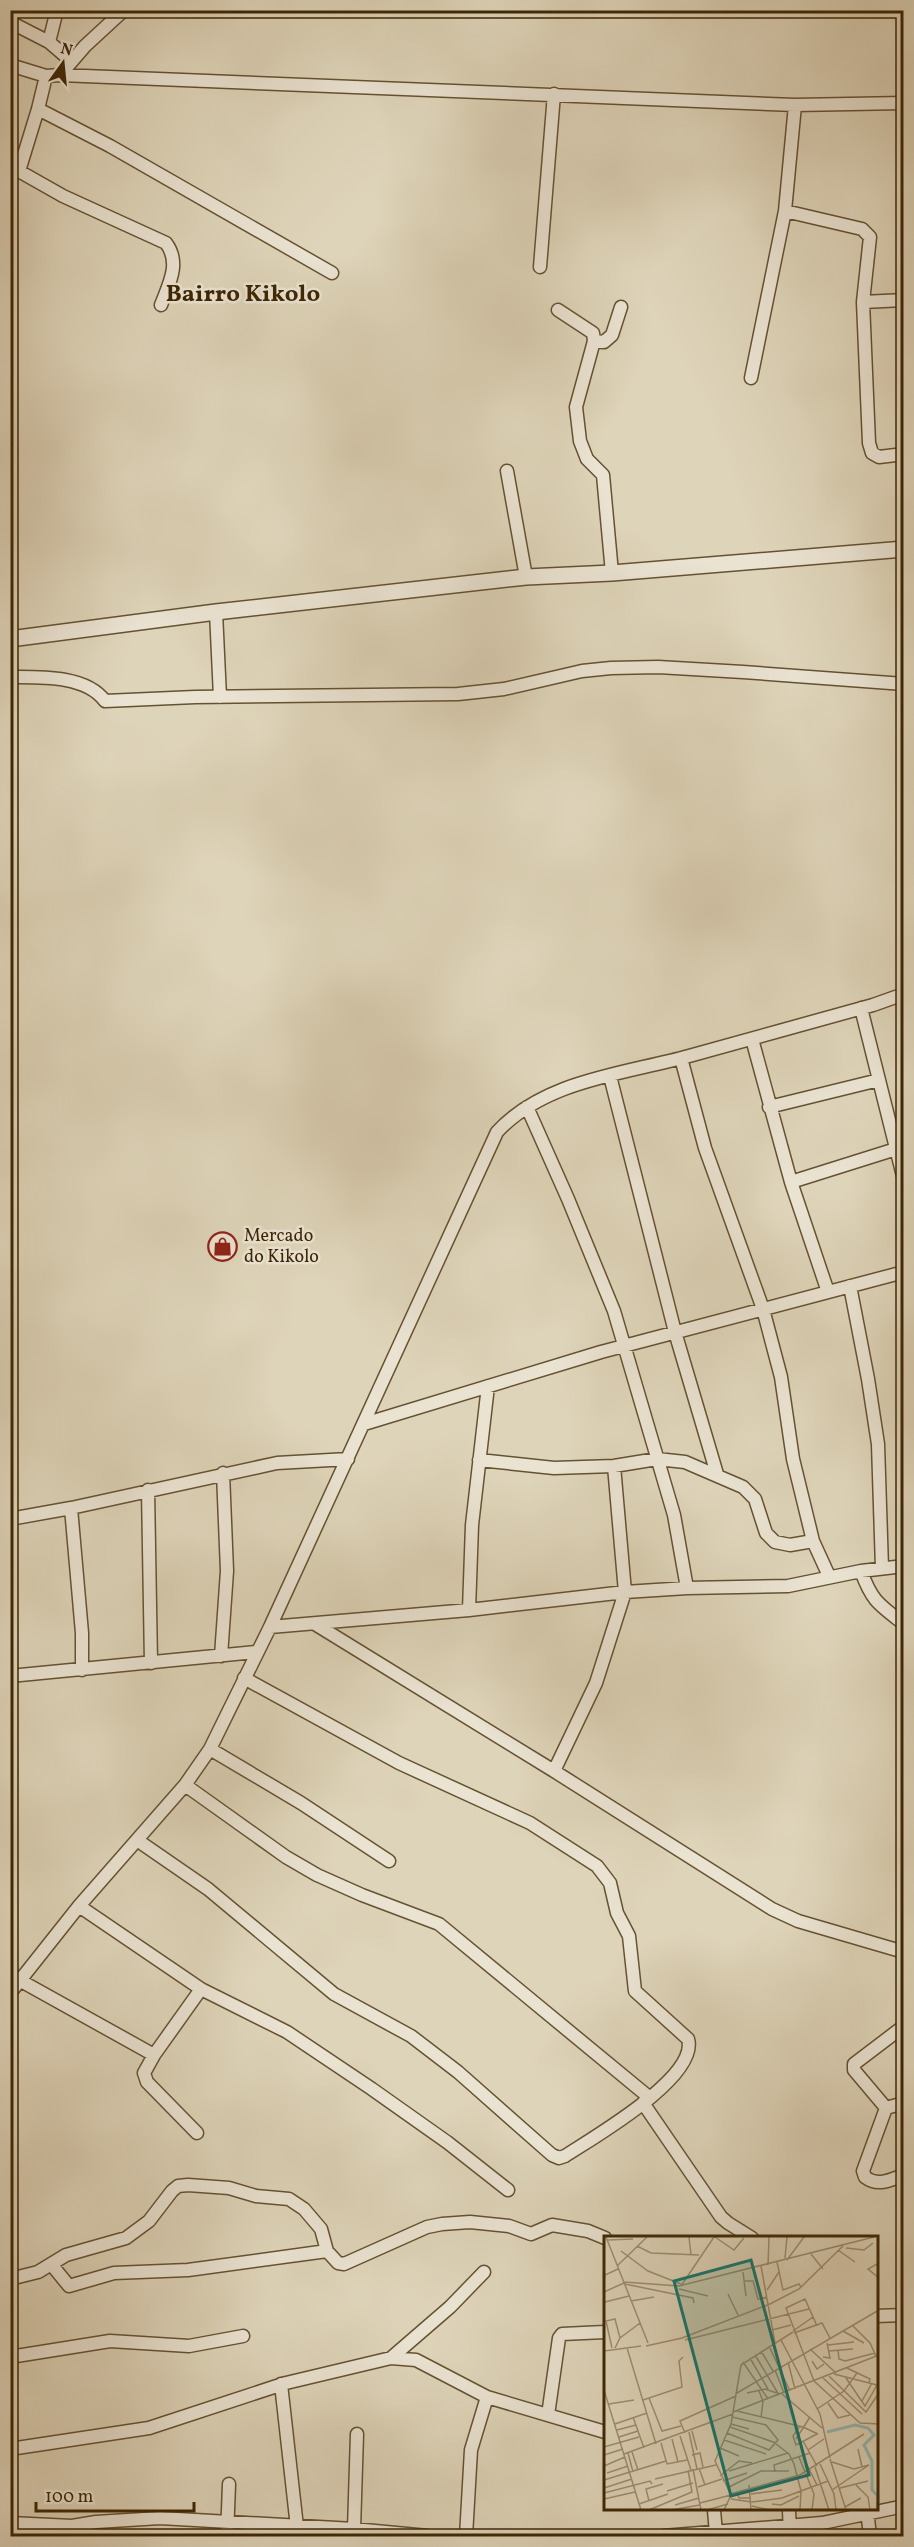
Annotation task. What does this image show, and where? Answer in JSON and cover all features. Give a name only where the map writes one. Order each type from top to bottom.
[{"type":"street","points":[[49,42],[57,10]]},
{"type":"street","points":[[60,75],[70,60],[124,10]]},
{"type":"street","points":[[10,22],[49,42],[70,60]]},
{"type":"street","points":[[10,65],[45,76],[795,105],[903,103]]},
{"type":"street","points":[[45,76],[38,110],[15,168],[63,196],[166,243],[173,253],[174,262],[171,279],[161,305]]},
{"type":"street","points":[[540,267],[555,94]]},
{"type":"street","points":[[751,378],[785,211],[795,105]]},
{"type":"street","points":[[38,110],[110,146],[332,273]]},
{"type":"street","points":[[785,211],[862,229],[870,237],[863,302],[869,443],[872,453],[879,457],[903,454]]},
{"type":"street","points":[[863,302],[903,300]]},
{"type":"street","points":[[594,341],[604,342],[612,335],[621,307]]},
{"type":"street","points":[[558,310],[593,333],[594,341],[579,389],[576,407],[580,441],[587,459],[603,475],[612,573]]},
{"type":"street","points":[[507,471],[526,577]]},
{"type":"street","points":[[10,639],[216,612],[526,577],[612,573],[903,549]]},
{"type":"street","points":[[216,612],[220,697]]},
{"type":"street","points":[[10,677],[44,678],[78,683],[98,692],[105,701],[458,694],[504,689],[598,668],[743,672],[903,684]]},
{"type":"street","points":[[10,1993],[79,1906],[185,1785],[210,1749],[270,1627],[497,1132],[511,1117],[556,1092],[752,1039],[903,994]]},
{"type":"street","points":[[861,1008],[903,1180]]},
{"type":"street","points":[[752,1039],[791,1182],[828,1292]]},
{"type":"street","points":[[681,1058],[705,1148],[763,1309],[781,1377],[795,1466],[813,1541],[829,1576]]},
{"type":"street","points":[[610,1076],[675,1332],[717,1474]]},
{"type":"street","points":[[769,1107],[879,1080]]},
{"type":"street","points":[[527,1107],[614,1311],[674,1515],[687,1588]]},
{"type":"street","points":[[791,1182],[896,1149]]},
{"type":"street","points":[[364,1424],[624,1346],[903,1272]]},
{"type":"street","points":[[850,1286],[878,1444],[882,1568]]},
{"type":"street","points":[[469,1610],[472,1525],[488,1386]]},
{"type":"street","points":[[10,1519],[277,1463],[348,1459]]},
{"type":"street","points":[[479,1460],[538,1467],[614,1466],[657,1459],[686,1462],[743,1487],[755,1499],[766,1533],[775,1542],[790,1545],[813,1541]]},
{"type":"street","points":[[554,1771],[596,1683],[625,1592],[614,1466]]},
{"type":"street","points":[[221,1656],[227,1572],[223,1473]]},
{"type":"street","points":[[148,1490],[151,1663]]},
{"type":"street","points":[[71,1508],[82,1633],[82,1670]]},
{"type":"street","points":[[270,1627],[469,1610],[625,1592],[788,1586],[861,1570],[903,1566]]},
{"type":"street","points":[[861,1570],[876,1604],[903,1623]]},
{"type":"street","points":[[315,1624],[786,1917],[903,1952]]},
{"type":"street","points":[[10,1676],[256,1652]]},
{"type":"street","points":[[137,1840],[208,1889],[334,1994],[411,2036],[458,2072],[552,2155],[559,2158],[646,2101],[682,2067],[691,2047],[688,2039],[635,1991],[629,1936],[617,1913],[610,1883],[597,1866],[530,1823],[399,1763],[244,1678]]},
{"type":"street","points":[[210,1749],[301,1803],[388,1861]]},
{"type":"street","points":[[185,1785],[286,1857],[317,1875],[439,1924],[646,2101],[721,2217],[749,2236]]},
{"type":"street","points":[[79,1906],[201,1989],[286,2032],[416,2120],[508,2190]]},
{"type":"street","points":[[21,1980],[154,2055]]},
{"type":"street","points":[[197,2133],[147,2082],[144,2073],[154,2055],[201,1989]]},
{"type":"street","points":[[886,2108],[854,2070],[854,2064],[903,2026]]},
{"type":"street","points":[[886,2108],[903,2103]]},
{"type":"street","points":[[886,2108],[863,2170],[865,2177],[882,2183],[903,2175]]},
{"type":"street","points":[[10,2279],[32,2274],[66,2255],[126,2238],[149,2221],[172,2191],[178,2186],[188,2185],[229,2188],[256,2196],[289,2199],[304,2209],[321,2229],[327,2251],[338,2263],[344,2264],[427,2227],[462,2222],[509,2226],[531,2234],[552,2225],[588,2231],[604,2238]]},
{"type":"street","points":[[51,2264],[69,2286],[74,2286],[101,2275],[114,2273],[188,2270],[327,2251]]},
{"type":"street","points":[[391,2358],[450,2307],[484,2272]]},
{"type":"street","points":[[878,2316],[903,2315]]},
{"type":"street","points":[[548,2415],[559,2338],[562,2334],[604,2332]]},
{"type":"street","points":[[10,2357],[110,2341],[189,2346],[243,2336]]},
{"type":"street","points":[[10,2449],[149,2428],[281,2384],[391,2358],[416,2360],[487,2397],[604,2432]]},
{"type":"street","points":[[281,2384],[297,2527]]},
{"type":"street","points":[[466,2536],[471,2450],[487,2397]]},
{"type":"street","points":[[354,2529],[357,2433]]},
{"type":"street","points":[[227,2530],[229,2484]]},
{"type":"street","points":[[878,2509],[903,2506]]},
{"type":"street","points":[[710,2534],[714,2511]]},
{"type":"street","points":[[789,2511],[790,2531]]},
{"type":"street","points":[[663,2536],[790,2531],[867,2511],[870,2536]]},
{"type":"street","points":[[10,2523],[72,2531],[160,2518],[227,2530],[297,2527],[354,2529],[428,2536]]},
{"type":"place","name":"Mercado do Kikolo","points":[[223,1246]]},
{"type":"district","name":"Bairro Kikolo","points":[[243,295]]}]
